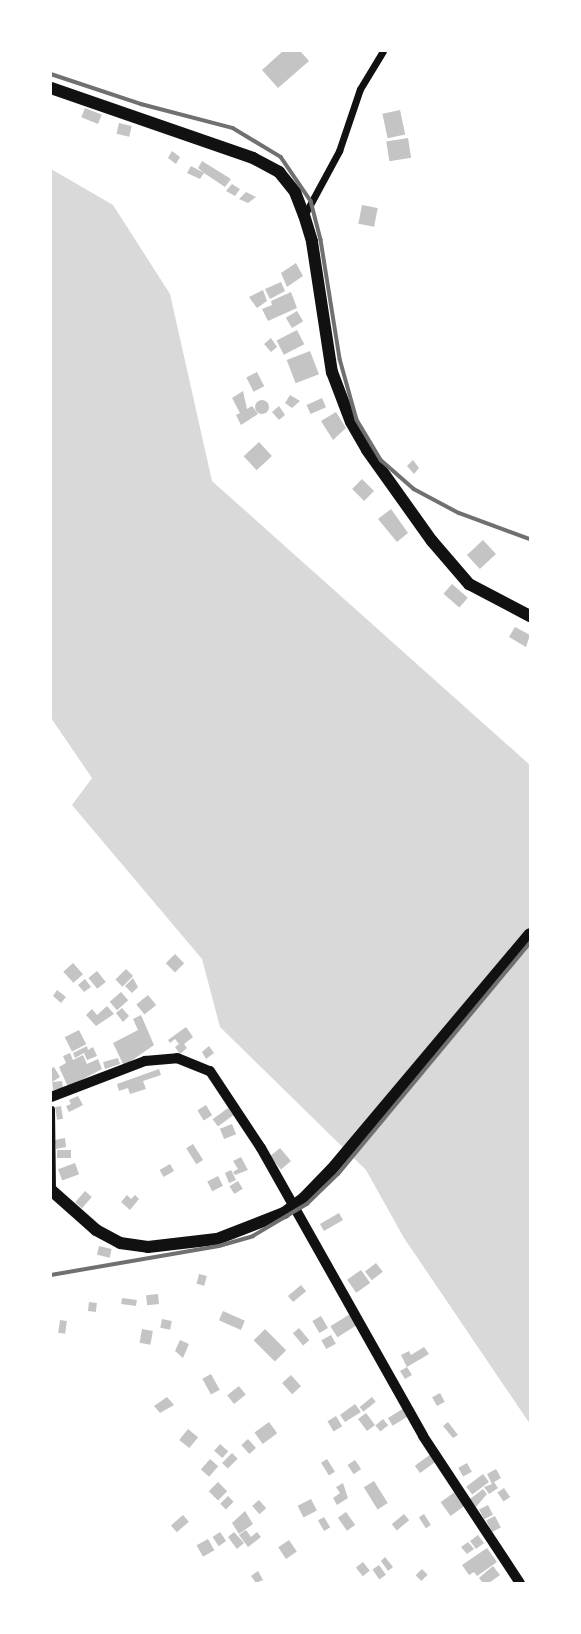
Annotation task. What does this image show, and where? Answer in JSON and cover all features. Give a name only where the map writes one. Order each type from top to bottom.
[{"type":"main road","points":[[51,88],[269,165],[295,192],[312,242],[332,372],[351,422],[367,450],[451,564],[470,584],[530,616]]},
{"type":"main road","points":[[51,1191],[96,1230],[120,1243],[148,1247],[217,1239],[284,1213],[304,1198],[332,1169],[530,934]]},
{"type":"street","points":[[304,215],[339,151],[360,89],[383,51]]},
{"type":"street","points":[[51,1097],[145,1061],[177,1058],[210,1071],[267,1159],[423,1436],[520,1583]]},
{"type":"street","points":[[51,1109],[51,1191]]},
{"type":"shaded area","points":[[51,169],[113,205],[170,294],[212,481],[530,765],[530,1424],[404,1238],[366,1170],[220,1027],[202,959],[72,805],[92,778],[51,718]]},
{"type":"building","points":[[283,51],[300,51],[309,61],[278,88],[262,70]]},
{"type":"building","points":[[85,108],[102,115],[98,124],[81,117]]},
{"type":"building","points":[[400,110],[405,134],[388,138],[382,114]]},
{"type":"building","points":[[119,123],[132,126],[129,137],[117,134]]},
{"type":"building","points":[[408,138],[411,158],[389,161],[386,141]]},
{"type":"building","points":[[172,151],[180,157],[176,164],[168,158]]},
{"type":"building","points":[[202,161],[231,179],[225,187],[198,168]]},
{"type":"building","points":[[191,166],[204,173],[200,179],[187,173]]},
{"type":"building","points":[[232,184],[240,189],[235,196],[226,191]]},
{"type":"building","points":[[246,192],[256,197],[248,203],[239,199]]},
{"type":"building","points":[[362,205],[378,208],[374,227],[358,224]]},
{"type":"building","points":[[296,263],[303,276],[287,287],[281,273]]},
{"type":"building","points":[[281,282],[285,291],[270,299],[265,289]]},
{"type":"building","points":[[263,290],[267,301],[257,308],[249,297]]},
{"type":"building","points":[[291,292],[297,308],[268,321],[262,309],[272,305],[271,301]]},
{"type":"building","points":[[297,311],[303,321],[292,328],[286,318]]},
{"type":"building","points":[[297,330],[304,344],[284,355],[277,340]]},
{"type":"building","points":[[271,338],[277,347],[271,352],[264,344]]},
{"type":"building","points":[[310,351],[319,374],[296,383],[287,360]]},
{"type":"building","points":[[257,372],[264,386],[254,392],[246,377]]},
{"type":"building","points":[[243,391],[247,409],[252,406],[258,414],[241,425],[236,415],[240,413],[232,398]]},
{"type":"building","points":[[290,395],[300,401],[292,408],[285,403]]},
{"type":"building","points":[[322,398],[326,407],[311,414],[306,405]]},
{"type":"building","points":[[259,400],[265,400],[269,407],[265,414],[259,414],[255,410],[255,404]]},
{"type":"building","points":[[279,406],[285,415],[279,420],[272,412]]},
{"type":"building","points":[[336,412],[346,428],[333,440],[321,421]]},
{"type":"building","points":[[259,442],[272,456],[257,470],[244,456]]},
{"type":"building","points":[[413,460],[419,468],[414,474],[407,466]]},
{"type":"building","points":[[362,479],[374,491],[364,501],[352,489]]},
{"type":"building","points":[[391,509],[408,533],[397,542],[378,519]]},
{"type":"building","points":[[483,540],[496,554],[480,569],[467,555]]},
{"type":"building","points":[[452,584],[468,598],[459,608],[443,594]]},
{"type":"building","points":[[515,627],[530,635],[526,647],[509,637]]},
{"type":"building","points":[[175,954],[184,963],[175,972],[166,963]]},
{"type":"building","points":[[73,963],[83,974],[73,983],[63,972]]},
{"type":"building","points":[[126,969],[133,976],[122,987],[115,980]]},
{"type":"building","points":[[97,971],[106,982],[97,989],[88,978]]},
{"type":"building","points":[[133,978],[138,987],[132,993],[125,986]]},
{"type":"building","points":[[85,979],[91,987],[84,992],[78,985]]},
{"type":"building","points":[[57,990],[66,997],[61,1003],[53,996]]},
{"type":"building","points":[[121,992],[128,1000],[117,1010],[110,1002]]},
{"type":"building","points":[[148,995],[156,1005],[145,1015],[136,1004]]},
{"type":"building","points":[[107,1006],[114,1014],[96,1026],[86,1015],[92,1009],[97,1015]]},
{"type":"building","points":[[122,1008],[129,1016],[123,1022],[116,1013]]},
{"type":"building","points":[[141,1015],[154,1045],[124,1066],[113,1043],[138,1030],[133,1019]]},
{"type":"building","points":[[186,1027],[193,1037],[184,1044],[187,1048],[180,1054],[175,1047],[179,1044],[175,1039],[170,1043],[168,1040]]},
{"type":"building","points":[[79,1030],[86,1044],[72,1052],[65,1037]]},
{"type":"building","points":[[87,1046],[88,1050],[93,1047],[97,1056],[87,1060],[84,1053],[75,1058],[73,1053]]},
{"type":"building","points":[[209,1046],[214,1053],[206,1059],[202,1052]]},
{"type":"building","points":[[70,1053],[73,1060],[83,1055],[87,1064],[98,1059],[102,1069],[68,1087],[59,1067],[66,1063],[63,1056]]},
{"type":"building","points":[[118,1058],[120,1064],[105,1069],[103,1062]]},
{"type":"building","points":[[54,1067],[60,1077],[52,1082],[51,1069]]},
{"type":"building","points":[[159,1069],[161,1075],[143,1081],[146,1089],[130,1094],[128,1088],[119,1091],[117,1084]]},
{"type":"building","points":[[62,1081],[63,1088],[53,1090],[52,1082]]},
{"type":"building","points":[[78,1096],[83,1105],[69,1112],[66,1106],[71,1104],[69,1100]]},
{"type":"building","points":[[206,1105],[212,1115],[204,1120],[197,1110]]},
{"type":"building","points":[[61,1106],[63,1119],[57,1120],[55,1107]]},
{"type":"building","points":[[228,1108],[233,1115],[218,1126],[213,1119]]},
{"type":"building","points":[[232,1124],[236,1134],[224,1139],[220,1129]]},
{"type":"building","points":[[65,1138],[66,1147],[56,1149],[55,1140]]},
{"type":"building","points":[[193,1144],[203,1160],[196,1164],[186,1148]]},
{"type":"building","points":[[280,1148],[291,1161],[281,1169],[270,1156]]},
{"type":"building","points":[[57,1150],[71,1150],[71,1158],[57,1158]]},
{"type":"building","points":[[241,1157],[248,1170],[235,1175],[233,1172],[238,1169],[233,1161]]},
{"type":"building","points":[[75,1163],[79,1174],[62,1180],[58,1169]]},
{"type":"building","points":[[170,1164],[174,1171],[164,1177],[160,1170]]},
{"type":"building","points":[[231,1170],[236,1180],[229,1183],[225,1173]]},
{"type":"building","points":[[218,1176],[223,1186],[212,1191],[207,1181]]},
{"type":"building","points":[[238,1181],[243,1189],[234,1194],[230,1186]]},
{"type":"building","points":[[85,1191],[92,1197],[82,1208],[75,1202]]},
{"type":"building","points":[[127,1195],[131,1199],[135,1195],[139,1199],[130,1210],[121,1202]]},
{"type":"building","points":[[339,1213],[343,1220],[324,1231],[320,1224]]},
{"type":"building","points":[[99,1246],[112,1249],[110,1258],[97,1255]]},
{"type":"building","points":[[376,1263],[383,1272],[372,1280],[365,1272]]},
{"type":"building","points":[[361,1270],[370,1283],[356,1293],[347,1280]]},
{"type":"building","points":[[199,1274],[207,1276],[204,1286],[197,1284]]},
{"type":"building","points":[[301,1285],[306,1291],[293,1302],[288,1296]]},
{"type":"building","points":[[158,1294],[159,1304],[147,1305],[146,1295]]},
{"type":"building","points":[[122,1298],[137,1300],[136,1306],[121,1304]]},
{"type":"building","points":[[89,1302],[97,1303],[96,1312],[88,1311]]},
{"type":"building","points":[[223,1311],[245,1321],[241,1330],[219,1320]]},
{"type":"building","points":[[350,1314],[357,1325],[337,1337],[330,1326]]},
{"type":"building","points":[[321,1316],[328,1328],[319,1333],[312,1321]]},
{"type":"building","points":[[162,1319],[172,1321],[170,1330],[160,1328]]},
{"type":"building","points":[[60,1320],[67,1321],[65,1334],[58,1333]]},
{"type":"building","points":[[299,1328],[309,1340],[303,1345],[293,1333]]},
{"type":"building","points":[[142,1329],[153,1331],[150,1345],[140,1343]]},
{"type":"building","points":[[265,1329],[286,1350],[275,1362],[254,1340]]},
{"type":"building","points":[[331,1335],[336,1344],[326,1349],[321,1340]]},
{"type":"building","points":[[180,1340],[189,1344],[183,1358],[175,1351]]},
{"type":"building","points":[[424,1347],[429,1354],[407,1367],[401,1355],[409,1351],[411,1355]]},
{"type":"building","points":[[407,1367],[412,1375],[405,1379],[400,1371]]},
{"type":"building","points":[[211,1374],[220,1390],[211,1395],[202,1379]]},
{"type":"building","points":[[291,1375],[301,1386],[292,1394],[282,1383]]},
{"type":"building","points":[[239,1386],[246,1395],[234,1404],[227,1395]]},
{"type":"building","points":[[440,1393],[445,1402],[437,1406],[432,1397]]},
{"type":"building","points":[[167,1397],[174,1405],[160,1413],[154,1406]]},
{"type":"building","points":[[372,1397],[376,1402],[363,1412],[360,1407]]},
{"type":"building","points":[[355,1404],[361,1412],[345,1422],[340,1415]]},
{"type":"building","points":[[404,1408],[409,1416],[393,1426],[388,1418]]},
{"type":"building","points":[[366,1413],[375,1425],[367,1431],[358,1419]]},
{"type":"building","points":[[336,1416],[342,1426],[334,1431],[327,1421]]},
{"type":"building","points":[[383,1419],[388,1425],[380,1432],[375,1425]]},
{"type":"building","points":[[269,1422],[277,1433],[263,1444],[254,1433]]},
{"type":"building","points":[[448,1422],[458,1435],[453,1438],[443,1426]]},
{"type":"building","points":[[188,1429],[198,1437],[189,1448],[179,1440]]},
{"type":"building","points":[[248,1439],[256,1448],[249,1454],[241,1445]]},
{"type":"building","points":[[220,1444],[228,1451],[222,1458],[214,1451]]},
{"type":"building","points":[[232,1453],[238,1459],[228,1469],[222,1463]]},
{"type":"building","points":[[431,1454],[436,1461],[420,1473],[415,1466]]},
{"type":"building","points":[[210,1459],[218,1466],[209,1477],[201,1470]]},
{"type":"building","points":[[327,1459],[335,1472],[329,1475],[321,1463]]},
{"type":"building","points":[[355,1460],[361,1469],[354,1474],[348,1465]]},
{"type":"building","points":[[467,1463],[472,1472],[463,1477],[458,1468]]},
{"type":"building","points":[[496,1469],[501,1478],[494,1482],[498,1488],[489,1494],[484,1487],[492,1484],[487,1474]]},
{"type":"building","points":[[483,1474],[489,1482],[472,1495],[466,1487]]},
{"type":"building","points":[[374,1481],[388,1503],[378,1509],[364,1487]]},
{"type":"building","points":[[218,1482],[227,1491],[218,1500],[209,1491]]},
{"type":"building","points":[[343,1483],[348,1498],[337,1505],[333,1498],[340,1493],[336,1487]]},
{"type":"building","points":[[504,1488],[510,1497],[504,1502],[497,1492]]},
{"type":"building","points":[[483,1489],[487,1494],[476,1507],[470,1499]]},
{"type":"building","points":[[456,1491],[466,1505],[451,1516],[441,1502]]},
{"type":"building","points":[[228,1496],[234,1502],[226,1509],[220,1504]]},
{"type":"building","points":[[311,1499],[317,1511],[304,1517],[298,1506]]},
{"type":"building","points":[[259,1500],[266,1508],[259,1514],[252,1506]]},
{"type":"building","points":[[488,1505],[493,1515],[484,1519],[479,1510]]},
{"type":"building","points":[[245,1511],[253,1524],[239,1534],[232,1523]]},
{"type":"building","points":[[346,1512],[355,1525],[347,1531],[338,1518]]},
{"type":"building","points":[[404,1514],[409,1520],[397,1530],[392,1524]]},
{"type":"building","points":[[424,1514],[431,1525],[426,1528],[419,1517]]},
{"type":"building","points":[[183,1515],[189,1522],[177,1532],[171,1525]]},
{"type":"building","points":[[495,1516],[501,1528],[492,1532],[486,1521]]},
{"type":"building","points":[[324,1517],[330,1527],[324,1531],[318,1521]]},
{"type":"building","points":[[246,1530],[251,1537],[257,1532],[261,1537],[248,1547],[239,1535]]},
{"type":"building","points":[[220,1532],[226,1541],[219,1546],[213,1537]]},
{"type":"building","points":[[234,1532],[244,1543],[237,1549],[228,1537]]},
{"type":"building","points":[[478,1535],[484,1543],[476,1549],[470,1541]]},
{"type":"building","points":[[208,1539],[214,1550],[203,1557],[197,1545]]},
{"type":"building","points":[[289,1540],[297,1552],[286,1559],[278,1547]]},
{"type":"building","points":[[468,1542],[474,1549],[467,1554],[461,1547]]},
{"type":"building","points":[[487,1548],[497,1562],[477,1576],[474,1572],[469,1575],[462,1565]]},
{"type":"building","points":[[385,1557],[393,1567],[388,1571],[381,1561]]},
{"type":"building","points":[[363,1562],[370,1571],[363,1576],[356,1568]]},
{"type":"building","points":[[379,1565],[386,1575],[379,1579],[372,1570]]},
{"type":"building","points":[[493,1566],[500,1575],[489,1583],[483,1583],[479,1578]]},
{"type":"building","points":[[422,1569],[428,1575],[421,1581],[416,1575]]},
{"type":"building","points":[[258,1571],[263,1580],[256,1583],[251,1576]]},
{"type":"railway","points":[[51,74],[141,104],[233,128],[281,157],[311,201],[321,240],[340,359],[357,420],[381,460],[414,489],[459,513],[530,539]]},
{"type":"railway","points":[[51,1275],[219,1246],[253,1236],[307,1204],[338,1174],[530,943]]}]
